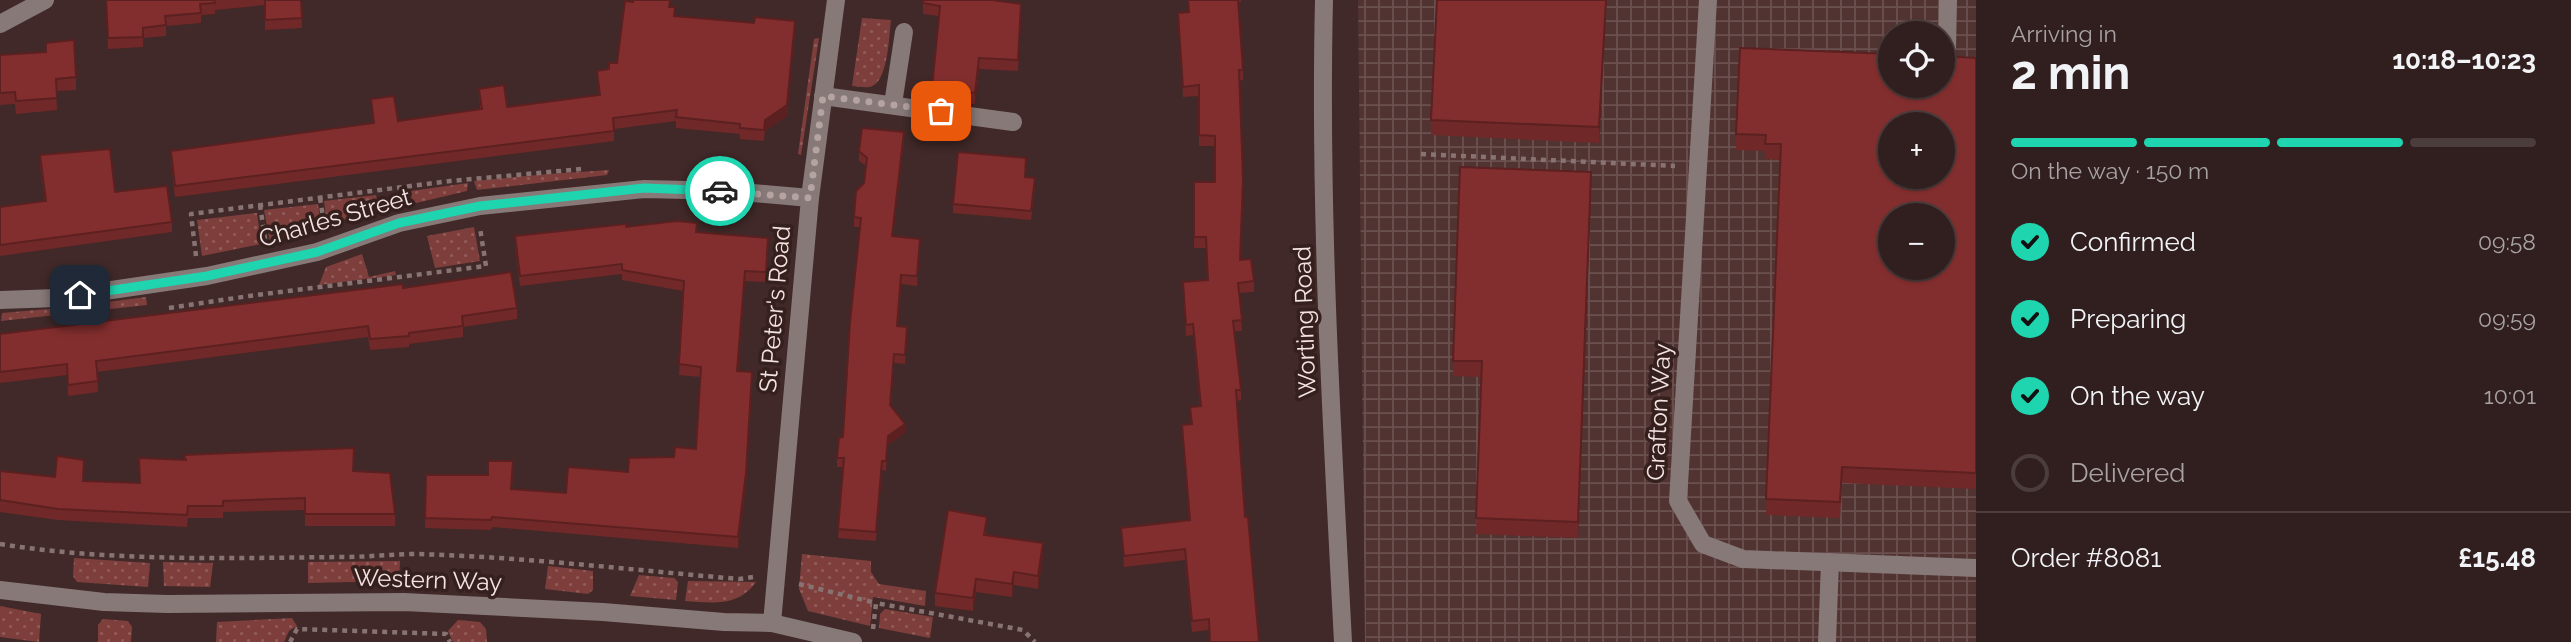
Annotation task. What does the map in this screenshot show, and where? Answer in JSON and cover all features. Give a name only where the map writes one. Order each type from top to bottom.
[{"type":"street","points":[[0,24],[45,0]]},
{"type":"street","points":[[836,0],[851,0]]},
{"type":"street","name":"St Peter's Road","points":[[772,623],[810,198],[836,0]]},
{"type":"street","name":"Worting Road","points":[[1324,0],[1325,195],[1343,642]]},
{"type":"street","name":"Grafton Way","points":[[1708,0],[1678,501],[1703,544],[1743,559],[1976,568]]},
{"type":"street","points":[[1948,0],[1948,21]]},
{"type":"street","points":[[894,104],[904,32]]},
{"type":"street","points":[[823,96],[1013,122]]},
{"type":"street","name":"Charles Street","points":[[0,300],[57,298],[207,276],[317,252],[399,223],[477,206],[644,188],[730,191],[810,198]]},
{"type":"street","points":[[1827,642],[1830,562]]},
{"type":"street","name":"Western Way","points":[[0,590],[104,602],[404,602],[603,612],[724,622],[772,623],[853,642]]},
{"type":"path","points":[[1421,155],[1696,167]]},
{"type":"path","points":[[260,205],[269,262]]},
{"type":"path","points":[[160,309],[486,266],[477,206]]},
{"type":"path","points":[[0,544],[157,558],[416,554],[554,561],[738,579],[777,578],[876,603],[1023,630],[1035,642]]},
{"type":"path","points":[[871,642],[876,603]]},
{"type":"path","points":[[290,642],[296,629],[446,635],[450,642]]},
{"type":"shaded area","points":[[1358,0],[1976,0],[1976,642],[1365,642]]},
{"type":"shaded area","points":[[862,18],[891,20],[884,69],[875,84],[867,87],[852,86]]},
{"type":"shaded area","points":[[819,38],[801,155],[798,154],[814,39]]},
{"type":"shaded area","points":[[609,170],[607,175],[477,190],[474,181],[549,174]]},
{"type":"shaded area","points":[[468,183],[467,191],[412,204],[411,191]]},
{"type":"shaded area","points":[[376,195],[379,208],[327,225],[324,201]]},
{"type":"shaded area","points":[[318,204],[321,226],[270,242],[264,210]]},
{"type":"shaded area","points":[[257,213],[261,244],[202,256],[197,220]]},
{"type":"shaded area","points":[[474,227],[480,261],[435,268],[427,236]]},
{"type":"shaded area","points":[[362,254],[369,277],[395,271],[396,275],[319,285],[326,267]]},
{"type":"shaded area","points":[[146,297],[147,305],[1,321],[2,313]]},
{"type":"shaded area","points":[[802,554],[871,561],[871,572],[879,584],[926,591],[925,606],[873,597],[870,626],[808,611],[799,589]]},
{"type":"shaded area","points":[[74,558],[150,563],[148,587],[77,582],[73,576]]},
{"type":"shaded area","points":[[400,561],[399,581],[308,583],[308,562]]},
{"type":"shaded area","points":[[163,562],[213,563],[210,587],[164,586]]},
{"type":"shaded area","points":[[548,566],[593,571],[593,590],[588,594],[545,589]]},
{"type":"shaded area","points":[[639,575],[674,578],[678,582],[676,600],[630,596]]},
{"type":"shaded area","points":[[688,581],[756,582],[733,600],[705,602],[685,601]]},
{"type":"shaded area","points":[[0,606],[41,614],[39,642],[0,637]]},
{"type":"shaded area","points":[[885,609],[933,617],[930,638],[879,628],[880,614]]},
{"type":"shaded area","points":[[292,618],[297,626],[289,631],[284,642],[216,642],[217,622]]},
{"type":"shaded area","points":[[103,619],[128,621],[132,627],[131,642],[98,642],[98,625]]},
{"type":"shaded area","points":[[458,620],[480,622],[486,629],[487,642],[453,642],[448,631]]},
{"type":"building","points":[[106,0],[214,0],[215,3],[200,4],[201,13],[165,16],[166,25],[143,28],[143,37],[108,38]]},
{"type":"building","points":[[265,0],[301,0],[302,18],[265,20]]},
{"type":"building","points":[[670,0],[669,7],[675,7],[674,16],[754,23],[755,17],[795,21],[787,105],[765,120],[764,130],[740,128],[740,124],[676,117],[677,110],[613,118],[614,131],[175,186],[171,151],[374,123],[371,99],[394,96],[398,121],[482,109],[479,89],[504,85],[507,107],[600,95],[597,71],[609,69],[609,63],[617,63],[625,1]]},
{"type":"building","points":[[923,0],[992,0],[1021,4],[1018,60],[979,58],[975,93],[932,88],[940,6],[923,3]]},
{"type":"building","points":[[1188,0],[1238,0],[1243,70],[1239,70],[1243,179],[1240,260],[1251,259],[1254,281],[1238,283],[1242,320],[1233,321],[1241,390],[1236,390],[1245,517],[1248,517],[1259,642],[1210,642],[1209,619],[1192,621],[1185,549],[1124,556],[1121,528],[1190,520],[1182,425],[1192,424],[1190,407],[1201,406],[1193,324],[1186,325],[1183,282],[1208,280],[1206,237],[1194,237],[1194,182],[1215,182],[1215,136],[1199,135],[1199,85],[1183,87],[1178,13],[1189,12]]},
{"type":"building","points":[[1437,0],[1606,0],[1599,127],[1431,120]]},
{"type":"building","points":[[74,40],[76,77],[56,79],[57,98],[16,101],[15,92],[0,93],[0,55],[46,52],[46,43]]},
{"type":"building","points":[[1740,48],[1878,54],[1878,98],[1955,98],[1955,57],[1976,58],[1976,473],[1842,467],[1840,502],[1766,499],[1781,144],[1765,144],[1766,135],[1736,134]]},
{"type":"building","points":[[862,128],[904,132],[892,236],[920,239],[917,276],[901,275],[897,326],[907,327],[905,355],[894,354],[890,405],[905,424],[888,436],[886,461],[882,461],[876,532],[838,529],[844,458],[837,458],[839,438],[843,437],[850,322],[861,218],[854,217],[856,191],[864,183],[867,158],[859,151]]},
{"type":"building","points":[[110,149],[115,192],[167,186],[172,222],[0,245],[0,207],[46,201],[40,155]]},
{"type":"building","points":[[958,152],[1026,158],[1025,177],[1035,178],[1031,211],[953,204]]},
{"type":"building","points":[[1460,167],[1591,172],[1578,522],[1476,518],[1482,361],[1453,361]]},
{"type":"building","points":[[677,221],[697,223],[696,232],[768,238],[766,272],[745,271],[737,371],[752,372],[746,473],[738,537],[492,517],[491,520],[425,518],[426,475],[488,475],[488,461],[513,461],[511,489],[566,493],[568,467],[628,472],[629,458],[674,457],[675,447],[696,449],[701,367],[679,364],[684,281],[622,270],[622,264],[520,276],[515,236]]},
{"type":"building","points":[[511,272],[517,308],[462,316],[463,326],[409,333],[409,336],[370,339],[368,326],[96,361],[98,381],[68,385],[67,364],[0,372],[0,334],[403,284],[403,288]]},
{"type":"building","points":[[354,448],[353,471],[390,473],[395,514],[305,514],[305,498],[223,501],[223,506],[188,506],[187,515],[58,509],[0,500],[0,471],[55,477],[57,456],[84,460],[83,481],[140,483],[139,458],[186,460],[184,455]]},
{"type":"building","points":[[948,510],[987,517],[984,535],[1043,543],[1038,576],[1014,572],[1012,584],[976,579],[973,598],[935,593]]},
{"type":"way so far","points":[[720,191],[810,198],[823,96],[941,111]]},
{"type":"route","points":[[80,295],[207,276],[317,252],[399,223],[480,206],[644,188],[720,191]]}]
